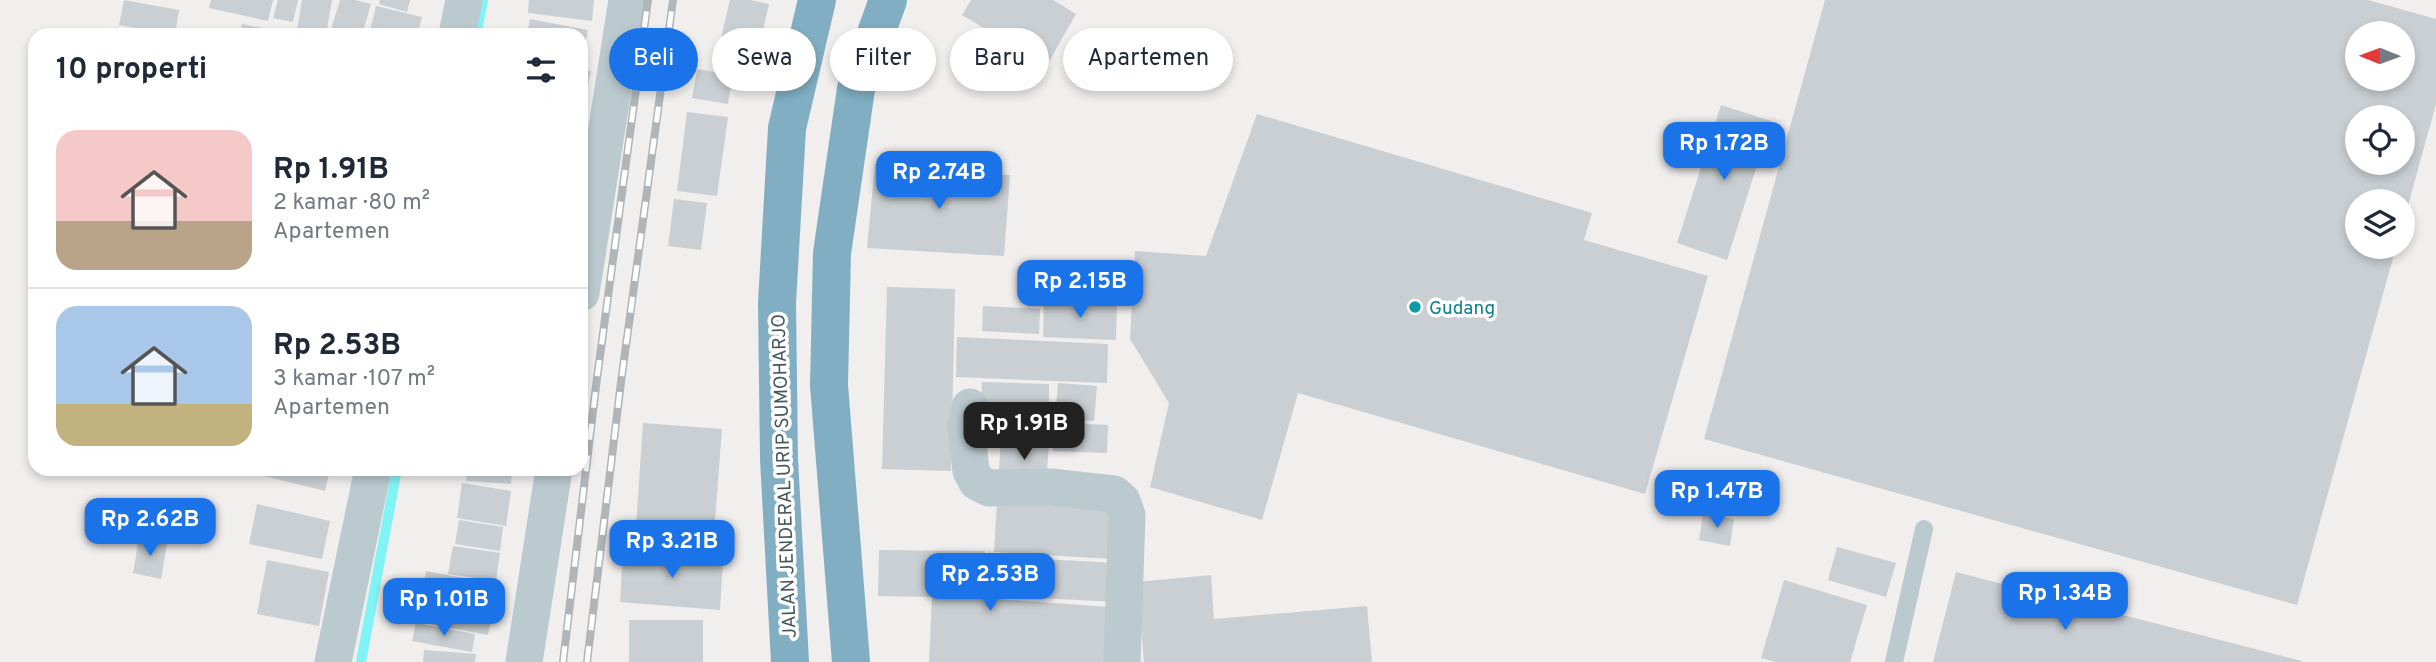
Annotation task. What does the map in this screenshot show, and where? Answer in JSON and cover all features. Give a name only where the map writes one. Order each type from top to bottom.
[{"type":"highway","points":[[851,662],[829,385],[832,253],[856,89],[888,0]]},
{"type":"highway","name":"JALAN JENDERAL URIP SUMOHARJO","points":[[790,662],[779,459],[777,303],[787,128],[813,1]]},
{"type":"street","points":[[458,28],[464,0]]},
{"type":"street","points":[[588,247],[626,0]]},
{"type":"street","points":[[970,407],[966,425],[971,471],[977,481],[989,488],[1050,487],[1114,494],[1122,501],[1127,515],[1122,662]]},
{"type":"street","points":[[333,662],[372,476]]},
{"type":"street","points":[[524,662],[553,476]]},
{"type":"lane","points":[[1894,662],[1924,530]]},
{"type":"building","points":[[124,0],[179,10],[176,28],[136,28],[119,25]]},
{"type":"building","points":[[211,0],[273,0],[268,21],[209,8]]},
{"type":"building","points":[[278,0],[298,0],[293,22],[273,18]]},
{"type":"building","points":[[302,0],[332,0],[327,28],[297,28]]},
{"type":"building","points":[[340,0],[371,4],[364,28],[332,28]]},
{"type":"building","points":[[380,0],[410,0],[407,12],[379,4]]},
{"type":"building","points":[[529,0],[594,0],[592,21],[528,13]]},
{"type":"building","points":[[730,0],[751,0],[769,4],[763,28],[723,28]]},
{"type":"building","points":[[971,0],[1053,0],[1076,14],[1068,28],[1063,28],[1063,37],[1049,61],[1049,28],[984,28],[962,15]]},
{"type":"building","points":[[1825,0],[2368,0],[2436,19],[2436,104],[2413,189],[2345,189],[2345,259],[2393,259],[2297,605],[1704,439]]},
{"type":"building","points":[[376,6],[422,17],[419,28],[371,28]]},
{"type":"building","points":[[530,19],[577,28],[528,28]]},
{"type":"building","points":[[242,24],[263,28],[241,28]]},
{"type":"building","points":[[698,69],[712,72],[712,91],[730,91],[728,104],[692,98],[693,91],[698,91]]},
{"type":"building","points":[[1721,105],[1771,121],[1727,260],[1677,243]]},
{"type":"building","points":[[687,112],[728,117],[717,196],[677,191]]},
{"type":"building","name":"Gudang","points":[[1257,114],[1592,213],[1584,240],[1708,276],[1645,494],[1298,393],[1262,520],[1150,487],[1169,403],[1130,339],[1135,251],[1206,256]]},
{"type":"building","points":[[875,164],[1010,175],[1004,256],[867,248]]},
{"type":"building","points":[[674,199],[707,203],[701,250],[668,246]]},
{"type":"building","points":[[887,287],[955,289],[951,471],[882,469]]},
{"type":"building","points":[[1044,300],[1117,303],[1116,340],[1043,337]]},
{"type":"building","points":[[983,306],[1040,309],[1039,334],[982,331]]},
{"type":"building","points":[[957,337],[1108,344],[1107,383],[956,377]]},
{"type":"building","points":[[982,382],[1049,384],[1049,422],[1108,425],[1107,453],[1053,451],[1053,437],[1038,437],[1038,422],[981,420]]},
{"type":"building","points":[[1058,383],[1097,386],[1094,421],[1055,418]]},
{"type":"building","points":[[643,423],[722,429],[713,547],[635,541]]},
{"type":"building","points":[[1001,440],[1049,443],[1046,485],[998,482]]},
{"type":"building","points":[[264,476],[328,476],[325,491]]},
{"type":"building","points":[[466,476],[512,476],[511,484],[466,481]]},
{"type":"building","points":[[462,483],[511,491],[506,526],[457,518]]},
{"type":"building","points":[[997,502],[1115,509],[1112,559],[994,552]]},
{"type":"building","points":[[257,504],[330,521],[322,559],[249,544]]},
{"type":"building","points":[[1703,514],[1734,519],[1730,546],[1699,540]]},
{"type":"building","points":[[459,520],[503,527],[500,551],[455,544]]},
{"type":"building","points":[[139,538],[167,544],[161,579],[133,573]]},
{"type":"building","points":[[453,546],[500,553],[496,581],[448,574]]},
{"type":"building","points":[[1837,547],[1896,563],[1886,597],[1828,580]]},
{"type":"building","points":[[879,550],[985,551],[984,598],[1109,607],[1106,662],[929,662],[932,597],[878,596]]},
{"type":"building","points":[[623,551],[723,558],[720,610],[620,602]]},
{"type":"building","points":[[1041,559],[1118,563],[1116,602],[1039,598]]},
{"type":"building","points":[[267,560],[329,572],[319,626],[257,614]]},
{"type":"building","points":[[426,571],[485,582],[482,599],[423,588]]},
{"type":"building","points":[[1956,572],[2302,661],[2302,662],[1933,662]]},
{"type":"building","points":[[1211,575],[1214,619],[1367,606],[1372,662],[1144,662],[1137,582]]},
{"type":"building","points":[[1784,580],[1867,605],[1850,662],[1776,662],[1761,658]]},
{"type":"building","points":[[418,589],[494,603],[488,635],[413,621]]},
{"type":"building","points":[[629,620],[703,620],[703,662],[629,662]]},
{"type":"building","points":[[416,623],[475,634],[472,652],[412,641]]},
{"type":"building","points":[[424,650],[476,654],[475,662],[423,662]]},
{"type":"waterway","points":[[477,28],[483,0]]},
{"type":"waterway","points":[[361,662],[396,476]]},
{"type":"railway","points":[[588,453],[648,0]]},
{"type":"railway","points":[[587,662],[621,382],[673,0]]},
{"type":"railway","points":[[563,662],[585,476]]},
{"type":"place","name":"Gudang","points":[[1415,307]]}]
